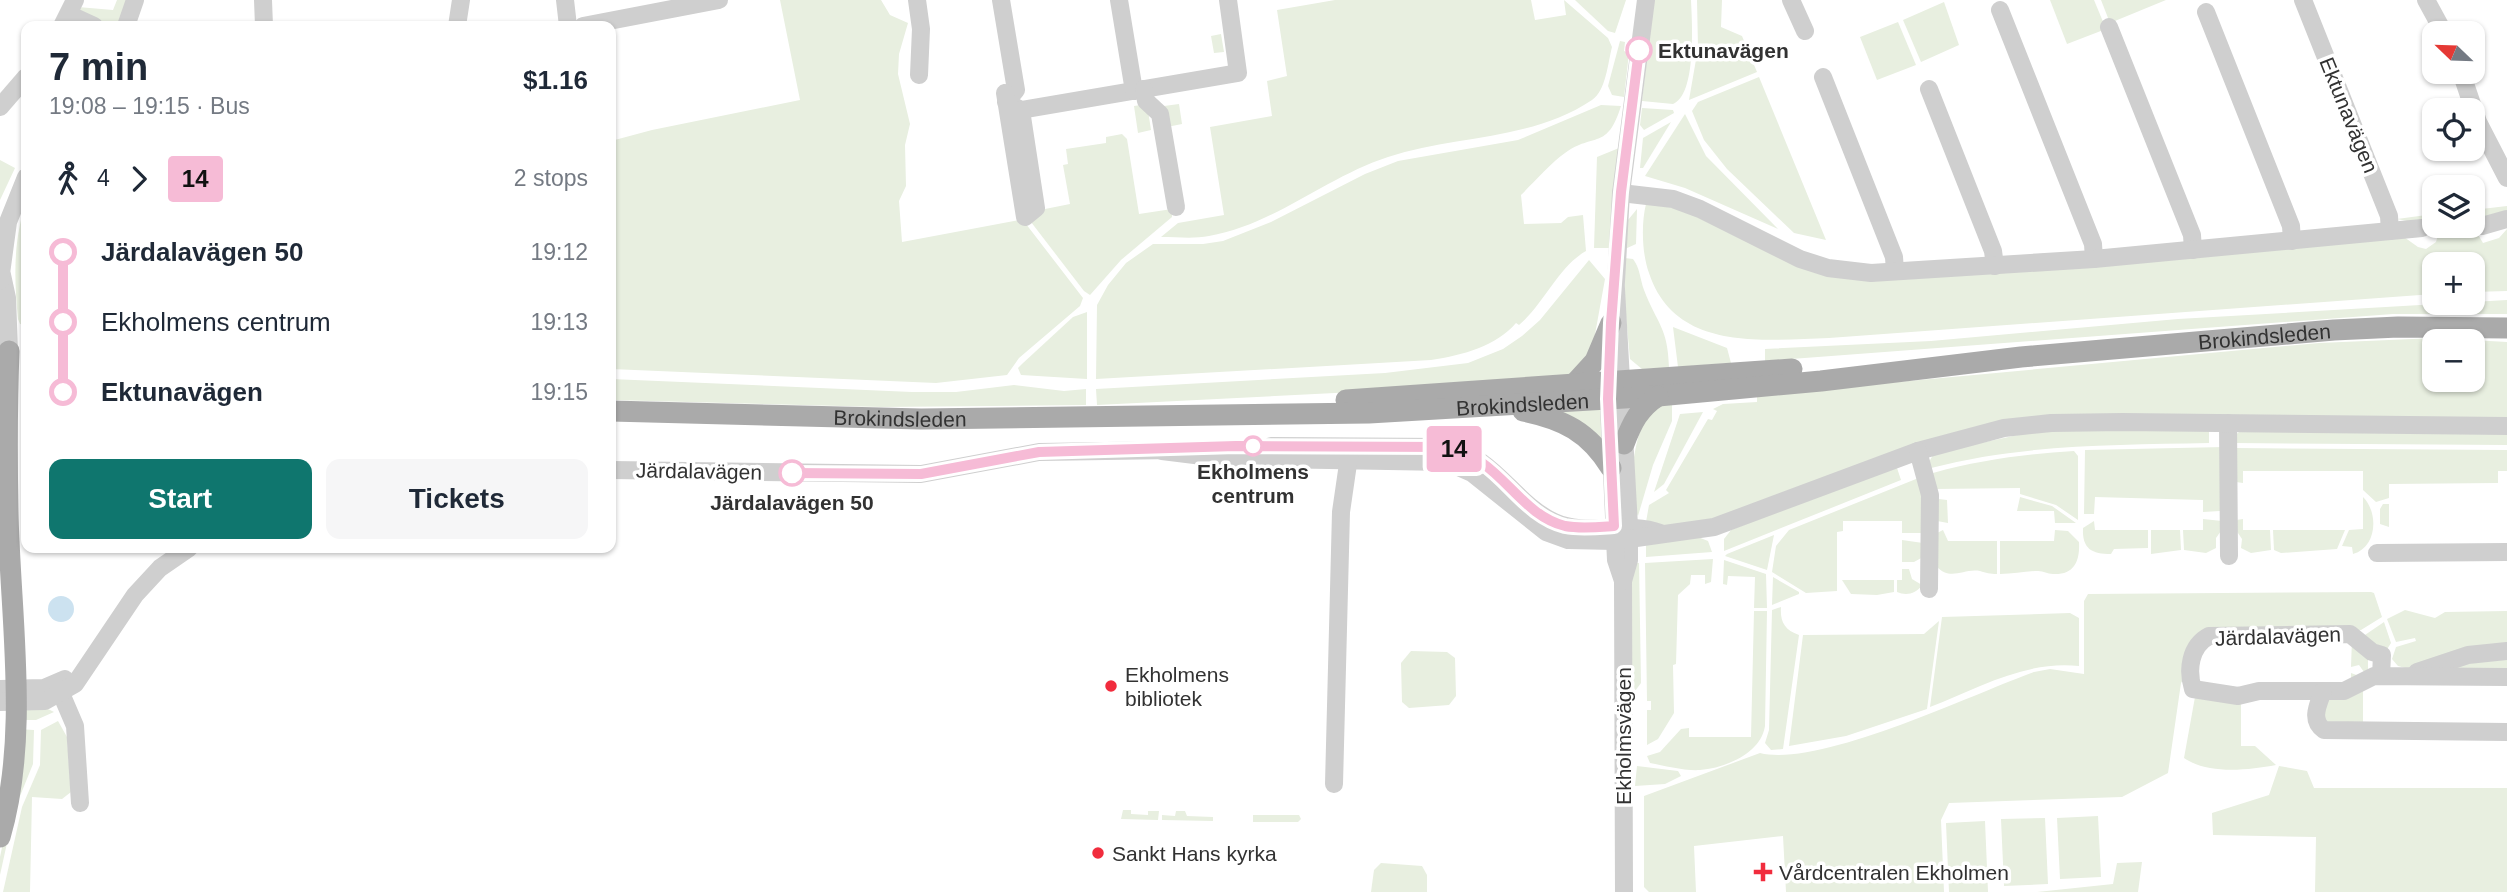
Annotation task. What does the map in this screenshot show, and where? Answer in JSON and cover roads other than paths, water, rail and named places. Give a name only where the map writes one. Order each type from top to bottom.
[{"type":"main road","points":[[1574,384],[1595,361],[1611,323]]},
{"type":"main road","name":"Brokindsleden","points":[[616,411],[921,419],[1370,413],[1504,407],[1615,390],[2334,330],[2398,327],[2507,328]]},
{"type":"main road","points":[[0,727],[16,656],[8,512],[12,351]]},
{"type":"main road","name":"Brokindsleden","points":[[1188,414],[1574,384],[1658,396],[1821,381],[2021,357]]},
{"type":"main road","points":[[1624,444],[1636,415],[1644,405],[1658,396]]},
{"type":"main road","points":[[9,424],[21,400]]},
{"type":"main road","points":[[1504,407],[1541,414],[1572,426],[1593,441],[1611,468]]},
{"type":"main road","points":[[0,506],[5,696],[13,767],[0,837]]},
{"type":"street","points":[[128,21],[135,0]]},
{"type":"street","points":[[263,0],[264,21]]},
{"type":"street","points":[[458,21],[461,0]]},
{"type":"street","points":[[565,0],[567,21]]},
{"type":"street","points":[[605,21],[686,3],[719,0]]},
{"type":"street","points":[[917,0],[921,29],[919,75]]},
{"type":"street","points":[[989,0],[1013,106],[1036,208],[1025,217],[1013,106],[1016,90],[1001,0]]},
{"type":"street","points":[[1119,0],[1139,90],[1160,114],[1176,207]]},
{"type":"street","points":[[1013,106],[1139,90],[1238,73],[1227,0]]},
{"type":"street","name":"Ekholmsvägen","points":[[1622,534],[1611,468],[1616,289],[1621,192],[1646,0]]},
{"type":"street","points":[[1791,0],[1805,31]]},
{"type":"street","name":"Ektunavägen","points":[[2303,0],[2389,216],[2390,231]]},
{"type":"street","points":[[2426,0],[2437,21]]},
{"type":"street","points":[[2000,10],[2093,244],[2094,258]]},
{"type":"street","points":[[2206,12],[2291,226],[2292,241]]},
{"type":"street","points":[[2109,27],[2192,235],[2193,250]]},
{"type":"street","points":[[1822,77],[1894,257],[1895,271]]},
{"type":"street","points":[[0,107],[21,83]]},
{"type":"street","points":[[2465,84],[2478,122],[2507,178]]},
{"type":"street","points":[[1929,89],[1993,251],[1994,267]]},
{"type":"street","points":[[12,351],[1,269],[8,222],[21,190]]},
{"type":"street","points":[[1621,192],[1664,196],[1688,204],[1800,259],[1828,268],[1857,272],[1994,267],[2422,228]]},
{"type":"street","points":[[2485,225],[2507,219]]},
{"type":"street","name":"Ekholmsvägen","points":[[1616,289],[1611,323],[1615,390],[1624,444],[1622,534],[1616,560],[1623,581],[1625,892]]},
{"type":"street","name":"Järdalavägen","points":[[616,470],[921,474],[1039,452],[1162,450],[1343,453],[1445,447],[1461,450],[1485,463],[1534,509],[1555,522],[1622,534],[1643,526],[1660,533],[1714,527],[1919,450],[1971,435],[2051,423],[2507,426]]},
{"type":"street","points":[[2228,423],[2229,556]]},
{"type":"street","points":[[1919,450],[1930,495],[1929,589]]},
{"type":"street","points":[[1334,784],[1343,453]]},
{"type":"street","points":[[2377,553],[2507,552]]},
{"type":"street","points":[[5,696],[45,701],[60,689],[99,647],[135,595],[149,568],[163,553]]},
{"type":"street","points":[[135,595],[160,568],[182,553]]},
{"type":"street","name":"Järdalavägen","points":[[2381,676],[2382,655],[2372,652],[2350,634],[2209,636],[2201,641],[2191,661],[2193,689],[2238,696],[2259,691],[2349,690],[2374,676],[2507,677]]},
{"type":"street","name":"Järdalavägen","points":[[2407,676],[2468,655],[2507,651]]},
{"type":"street","points":[[16,656],[28,674],[60,689],[75,726],[80,803]]},
{"type":"street","points":[[2323,691],[2316,717],[2324,730],[2507,732]]},
{"type":"water","points":[[61,596],[70,600],[74,609],[70,618],[61,622],[52,618],[48,609],[52,600]]},
{"type":"place","name":"Ektunavägen","points":[[1639,50]]},
{"type":"place","name":"Ekholmens centrum","points":[[1253,446]]},
{"type":"place","name":"Järdalavägen 50","points":[[792,473]]},
{"type":"place","name":"Ekholmens bibliotek","points":[[1111,686]]},
{"type":"place","name":"Sankt Hans kyrka","points":[[1098,853]]},
{"type":"place","name":"Vårdcentralen Ekholmen","points":[[1763,872]]}]
